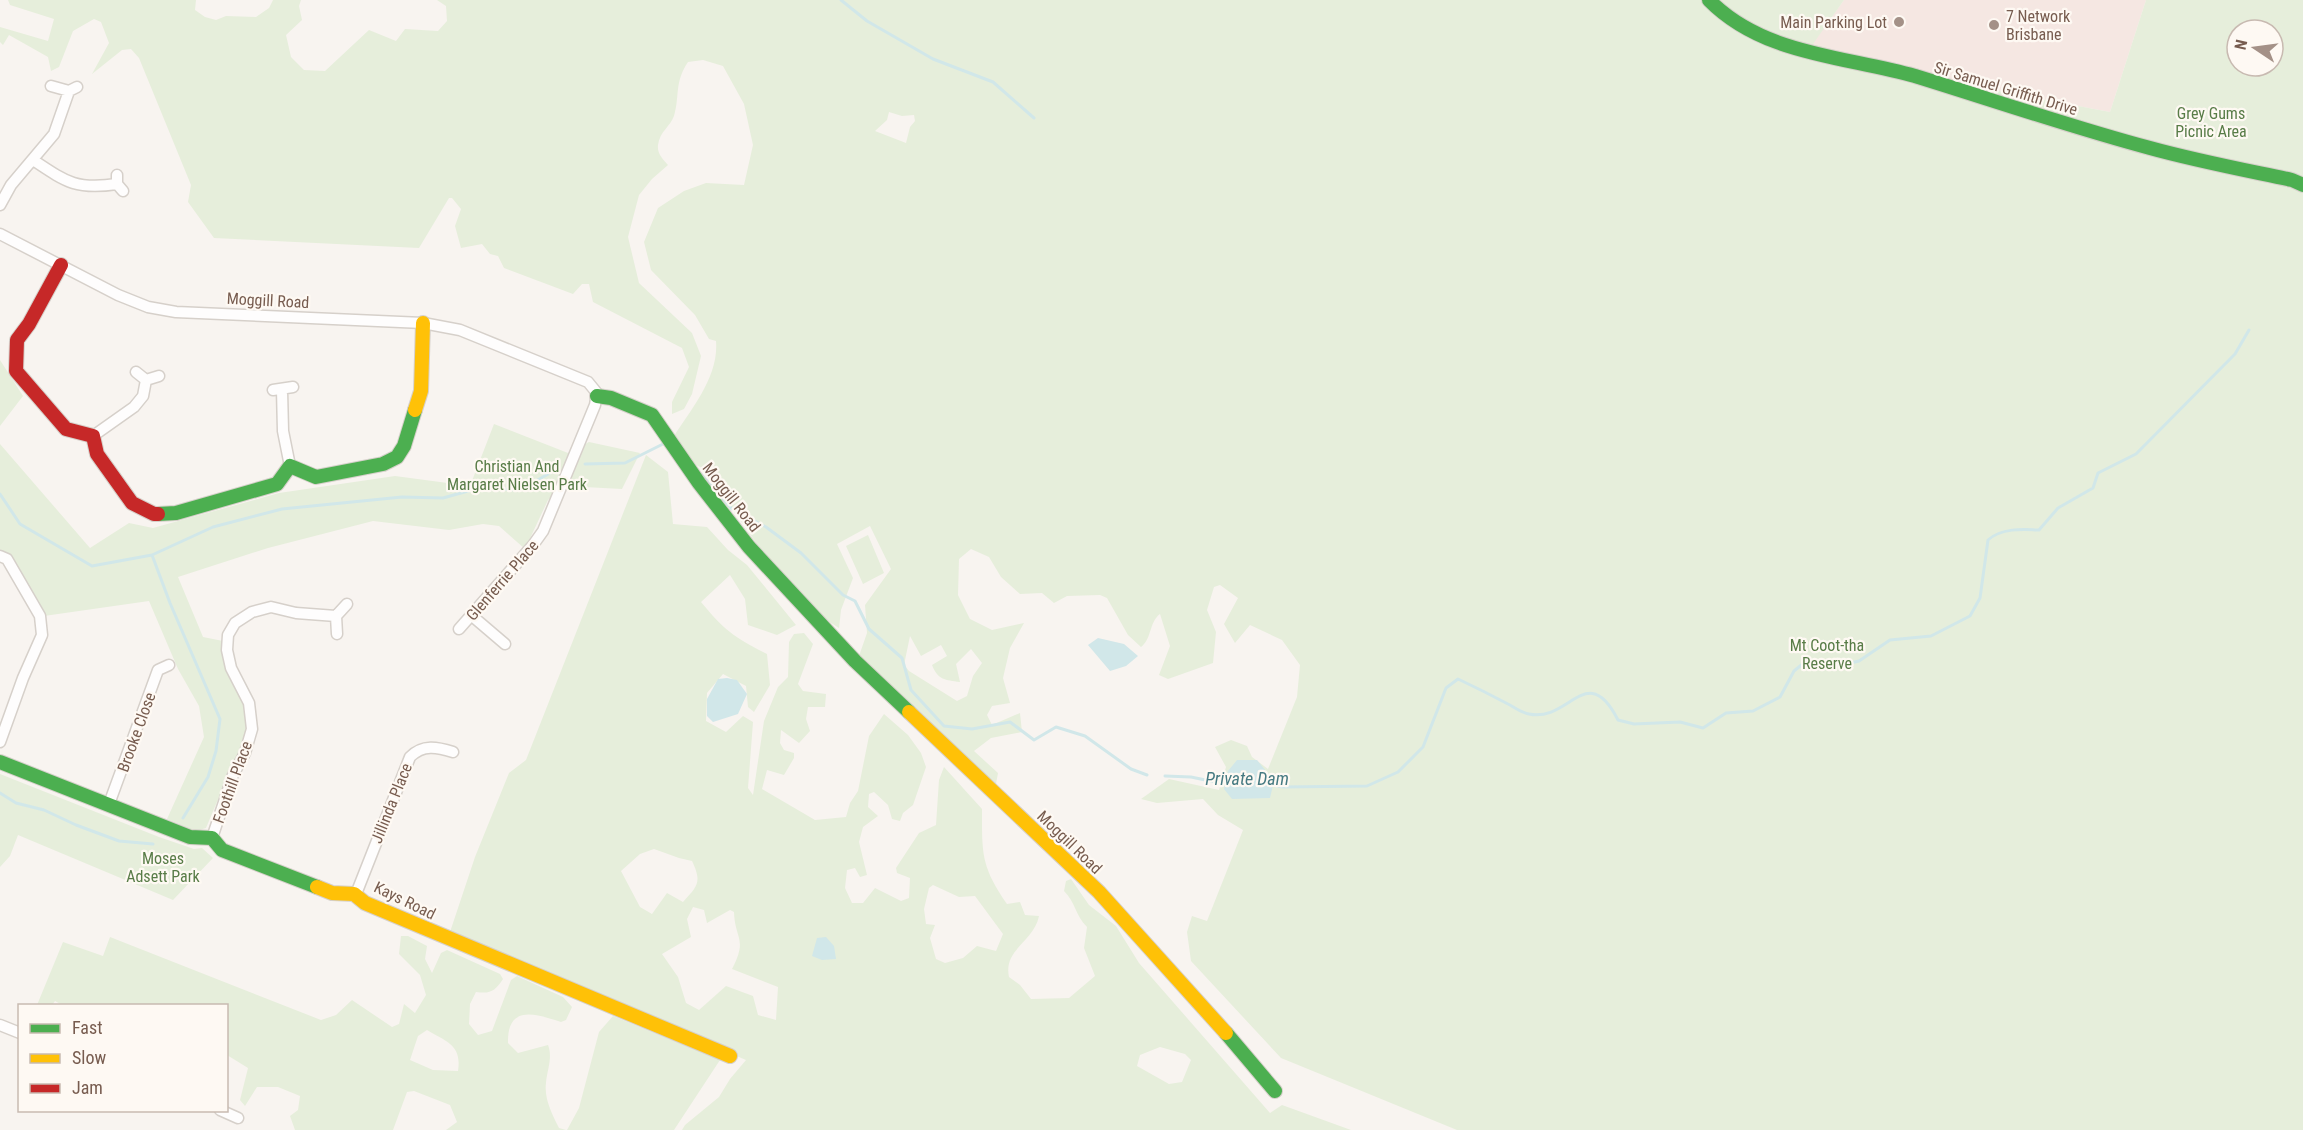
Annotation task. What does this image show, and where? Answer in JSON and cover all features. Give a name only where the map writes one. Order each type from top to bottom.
[{"type":"street","name":"Sir Samuel Griffith Drive","points":[[1709,0],[1725,16],[1740,26],[1779,42],[1961,90],[2131,143],[2292,180],[2303,185]]},
{"type":"street","points":[[0,205],[10,184],[54,134],[73,89],[51,86]]},
{"type":"street","points":[[33,160],[63,180],[80,186],[98,187],[119,184]]},
{"type":"street","name":"Moggill Road","points":[[0,234],[118,295],[147,307],[176,312],[423,323],[460,330],[580,377],[592,386],[597,396],[611,398],[652,415],[699,483],[749,547],[855,662],[946,745],[1099,892],[1188,989],[1275,1090]]},
{"type":"street","points":[[61,265],[29,324],[17,340],[16,371],[66,429],[93,436],[134,407],[143,396],[146,380]]},
{"type":"street","points":[[290,466],[316,477],[383,465],[397,458],[404,446],[421,392],[423,323]]},
{"type":"street","points":[[136,372],[146,380]]},
{"type":"street","points":[[146,380],[159,376]]},
{"type":"street","points":[[93,436],[97,454],[132,503],[154,514],[176,513],[277,484],[290,466],[283,431],[283,389]]},
{"type":"street","name":"Glenferrie Place","points":[[459,629],[539,537],[597,396]]},
{"type":"street","points":[[0,556],[7,559],[40,615],[42,635],[23,678],[0,742]]},
{"type":"street","points":[[337,634],[336,616],[346,604]]},
{"type":"street","name":"Foothill Place","points":[[212,838],[232,776],[245,753],[252,729],[249,703],[231,668],[227,650],[228,635],[235,623],[252,612],[271,607],[296,613],[336,616]]},
{"type":"street","points":[[471,615],[505,644]]},
{"type":"street","name":"Brooke Close","points":[[109,804],[158,670],[169,665]]},
{"type":"street","name":"Jillinda Place","points":[[356,894],[410,757],[417,750],[432,747],[453,752]]},
{"type":"street","name":"Kays Road","points":[[0,762],[190,837],[212,838],[222,850],[332,893],[356,894],[365,903],[730,1056]]},
{"type":"street","points":[[0,1025],[18,1032]]},
{"type":"street","points":[[224,1112],[238,1118]]},
{"type":"shaded area","points":[[1844,0],[2146,0],[2110,112],[1962,84],[1812,44]]},
{"type":"green space","name":"Mt Coot-tha Reserve","points":[[8,0],[196,0],[195,10],[205,17],[216,20],[226,16],[256,17],[269,8],[273,0],[301,0],[299,6],[302,20],[286,35],[291,57],[304,70],[325,71],[369,30],[396,41],[405,29],[438,31],[447,21],[446,6],[437,0],[1844,0],[1813,44],[1962,84],[2110,112],[2146,0],[2303,0],[2303,1130],[1457,1130],[1281,1058],[1191,961],[1187,932],[1192,916],[1207,921],[1243,830],[1218,815],[1203,799],[1157,803],[1141,799],[1169,779],[1219,790],[1226,767],[1215,747],[1231,740],[1247,746],[1252,757],[1268,769],[1297,697],[1300,665],[1282,640],[1250,625],[1235,643],[1224,624],[1238,598],[1220,585],[1214,587],[1207,610],[1216,632],[1213,663],[1168,679],[1159,675],[1170,646],[1160,614],[1154,621],[1145,644],[1141,647],[1128,635],[1107,598],[1100,595],[1067,596],[1054,603],[1042,593],[1020,594],[1001,577],[989,557],[971,549],[959,559],[958,595],[970,619],[992,630],[1024,623],[1010,648],[1003,678],[1010,703],[992,706],[987,715],[992,725],[1020,713],[1022,732],[991,738],[974,751],[998,773],[996,784],[859,656],[867,633],[865,605],[891,569],[870,526],[837,544],[853,578],[841,610],[839,628],[806,607],[776,571],[704,469],[690,462],[674,436],[709,379],[716,354],[716,341],[709,339],[695,315],[651,270],[644,242],[658,208],[684,191],[706,183],[744,185],[753,145],[744,104],[723,66],[703,60],[688,62],[679,83],[674,116],[658,145],[659,154],[668,165],[639,195],[628,237],[639,283],[692,333],[701,356],[692,394],[684,409],[672,414],[672,402],[689,367],[682,348],[593,302],[589,284],[582,284],[573,294],[504,268],[498,256],[490,254],[482,244],[461,248],[455,226],[461,209],[452,198],[449,198],[419,248],[214,238],[188,202],[191,185],[139,58],[131,49],[122,50],[92,74],[109,43],[101,22],[94,19],[73,31],[59,67],[51,71],[48,57],[9,35],[3,45],[0,42],[0,27],[48,41],[54,19],[10,5]],"holes":[[[889,112],[902,116],[914,115],[915,121],[910,127],[906,143],[875,131],[887,120]],[[910,636],[921,656],[941,645],[947,656],[932,665],[937,674],[946,680],[960,682],[956,664],[971,649],[982,663],[973,676],[967,696],[957,701],[909,671],[904,665]]]},
{"type":"green space","points":[[0,360],[23,396],[0,426]]},
{"type":"green space","name":"Christian And Margaret Nielsen Park","points":[[494,424],[568,453],[589,442],[640,453],[622,489],[565,486],[548,500],[525,549],[499,526],[483,524],[449,530],[373,521],[268,548],[178,577],[203,637],[223,641],[245,703],[247,726],[242,749],[232,766],[206,828],[196,831],[167,819],[204,737],[199,706],[178,669],[149,601],[44,616],[0,552],[0,444],[90,548],[129,523],[153,528],[279,493],[395,476],[470,486]]},
{"type":"green space","points":[[646,455],[668,472],[673,524],[707,527],[728,550],[747,565],[796,625],[777,635],[748,625],[745,599],[730,575],[701,602],[731,632],[767,654],[770,685],[754,712],[748,707],[746,686],[723,674],[707,693],[706,721],[726,732],[743,716],[753,722],[748,788],[753,795],[764,721],[778,687],[788,677],[789,642],[794,634],[804,633],[813,644],[798,684],[803,691],[826,694],[825,707],[808,707],[806,719],[810,731],[799,743],[781,730],[780,743],[784,750],[794,753],[794,758],[784,775],[767,770],[762,789],[815,820],[846,817],[850,803],[858,791],[869,736],[884,714],[908,735],[921,753],[926,767],[913,805],[903,813],[900,821],[892,819],[888,805],[874,792],[869,794],[868,807],[878,816],[863,827],[859,842],[867,875],[860,877],[855,868],[847,870],[845,888],[852,903],[863,903],[875,888],[901,901],[909,898],[910,878],[897,873],[896,868],[919,833],[936,825],[939,780],[944,767],[982,809],[983,849],[988,869],[998,891],[1007,904],[1020,902],[1025,915],[1039,916],[1031,933],[1010,959],[1008,967],[1009,977],[1020,985],[1031,999],[1069,998],[1095,976],[1084,948],[1087,927],[1064,891],[1066,881],[1071,879],[1089,905],[1116,926],[1139,963],[1270,1113],[1282,1105],[1351,1130],[682,1130],[719,1097],[746,1060],[449,935],[475,857],[509,773],[526,760]],"holes":[[[654,849],[692,861],[698,879],[695,888],[683,902],[667,893],[652,914],[640,907],[621,871],[640,854]],[[933,885],[959,897],[975,896],[1003,934],[996,951],[977,946],[963,958],[945,963],[936,959],[930,938],[935,925],[926,924],[924,909],[929,888]],[[693,907],[704,910],[707,923],[730,910],[734,912],[740,945],[732,969],[778,987],[776,1020],[758,1015],[753,996],[726,986],[699,1010],[686,1003],[678,977],[662,954],[691,937],[687,919]],[[1160,1047],[1185,1054],[1191,1060],[1182,1082],[1169,1084],[1137,1066],[1140,1055]]]},
{"type":"green space","points":[[868,535],[884,573],[863,584],[846,546]]},
{"type":"green space","name":"Moses Adsett Park","points":[[0,774],[159,837],[194,849],[202,848],[213,858],[173,900],[18,835],[10,856],[0,867]]},
{"type":"green space","points":[[401,936],[408,936],[427,946],[425,959],[432,973],[441,953],[447,950],[500,974],[503,979],[498,986],[489,992],[476,992],[470,1004],[469,1024],[478,1035],[492,1031],[511,980],[517,976],[563,997],[572,1007],[566,1020],[561,1022],[533,1015],[518,1017],[512,1022],[508,1043],[518,1053],[548,1045],[550,1055],[546,1083],[547,1101],[559,1128],[566,1130],[446,1130],[457,1122],[450,1105],[414,1091],[407,1092],[393,1130],[295,1130],[290,1116],[298,1110],[300,1096],[278,1087],[257,1087],[245,1106],[240,1100],[248,1068],[228,1056],[228,1004],[60,1004],[55,1001],[53,1004],[37,1004],[63,942],[103,956],[110,937],[321,1020],[336,1015],[352,1000],[392,1027],[399,1024],[404,1004],[415,1013],[426,995],[420,975],[399,954]],"holes":[[[427,1030],[447,1041],[458,1055],[458,1071],[433,1070],[410,1060],[418,1036]]]},
{"type":"green space","points":[[613,1016],[720,1060],[674,1130],[567,1130],[579,1108],[599,1032]]},
{"type":"water","points":[[1098,638],[1124,644],[1138,656],[1126,666],[1110,671],[1088,645]]},
{"type":"water","points":[[718,679],[737,680],[747,694],[738,714],[713,722],[707,716],[707,699]]},
{"type":"water","name":"Private Dam","points":[[1237,760],[1257,760],[1274,781],[1270,798],[1232,799],[1224,789],[1228,771]]},
{"type":"water","points":[[826,937],[834,946],[836,959],[822,960],[812,956],[817,938]]},
{"type":"waterway","points":[[841,0],[867,21],[933,59],[993,82],[1034,118]]},
{"type":"waterway","points":[[1271,785],[1283,787],[1367,786],[1398,772],[1423,747],[1446,688],[1458,679],[1529,714],[1543,714],[1555,710],[1587,694],[1597,695],[1607,703],[1618,720],[1634,724],[1680,722],[1703,728],[1726,713],[1753,711],[1780,697],[1794,671],[1805,662],[1842,665],[1859,661],[1890,640],[1931,636],[1970,616],[1980,598],[1988,540],[2005,531],[2039,530],[2058,508],[2093,488],[2098,473],[2136,454],[2235,354],[2249,330]]},
{"type":"waterway","points":[[585,464],[625,463],[665,443]]},
{"type":"waterway","points":[[0,494],[20,524],[92,566],[152,555],[213,527],[282,509],[402,497],[443,498],[479,488],[520,490],[550,473]]},
{"type":"waterway","points":[[701,474],[732,509],[766,527],[801,553],[843,595],[855,601],[869,629],[902,658],[911,690],[944,726],[972,729],[1010,722],[1034,740],[1056,727],[1085,736],[1131,769],[1147,775]]},
{"type":"waterway","points":[[152,555],[220,719],[216,751],[208,777],[183,818]]},
{"type":"waterway","points":[[1165,776],[1191,777],[1220,783],[1229,782]]},
{"type":"waterway","points":[[0,793],[16,803],[44,810],[119,841],[153,844]]},
{"type":"traffic: fast","points":[[1709,0],[1730,18],[1779,43],[1833,58],[1915,76],[2150,148],[2292,180],[2303,185]]},
{"type":"traffic: fast","points":[[597,396],[611,398],[652,415],[699,483],[749,547],[855,661],[909,712]]},
{"type":"traffic: fast","points":[[158,514],[176,513],[277,484],[290,466],[316,477],[383,464],[397,457],[404,446],[415,410]]},
{"type":"traffic: fast","points":[[0,762],[190,837],[212,838],[222,850],[317,887]]},
{"type":"traffic: fast","points":[[1226,1033],[1275,1091]]},
{"type":"traffic: slow","points":[[415,410],[421,391],[423,323]]},
{"type":"traffic: slow","points":[[909,712],[1099,892],[1226,1033]]},
{"type":"traffic: slow","points":[[317,887],[332,893],[354,894],[365,903],[730,1056]]},
{"type":"traffic: jam","points":[[61,265],[29,324],[17,340],[16,371],[66,429],[93,436],[97,454],[132,503],[158,514]]},
{"type":"place","name":"Main Parking Lot","points":[[1899,22]]},
{"type":"place","name":"7 Network Brisbane","points":[[1994,25]]},
{"type":"park label","name":"Grey Gums Picnic Area","points":[[2211,122]]}]
